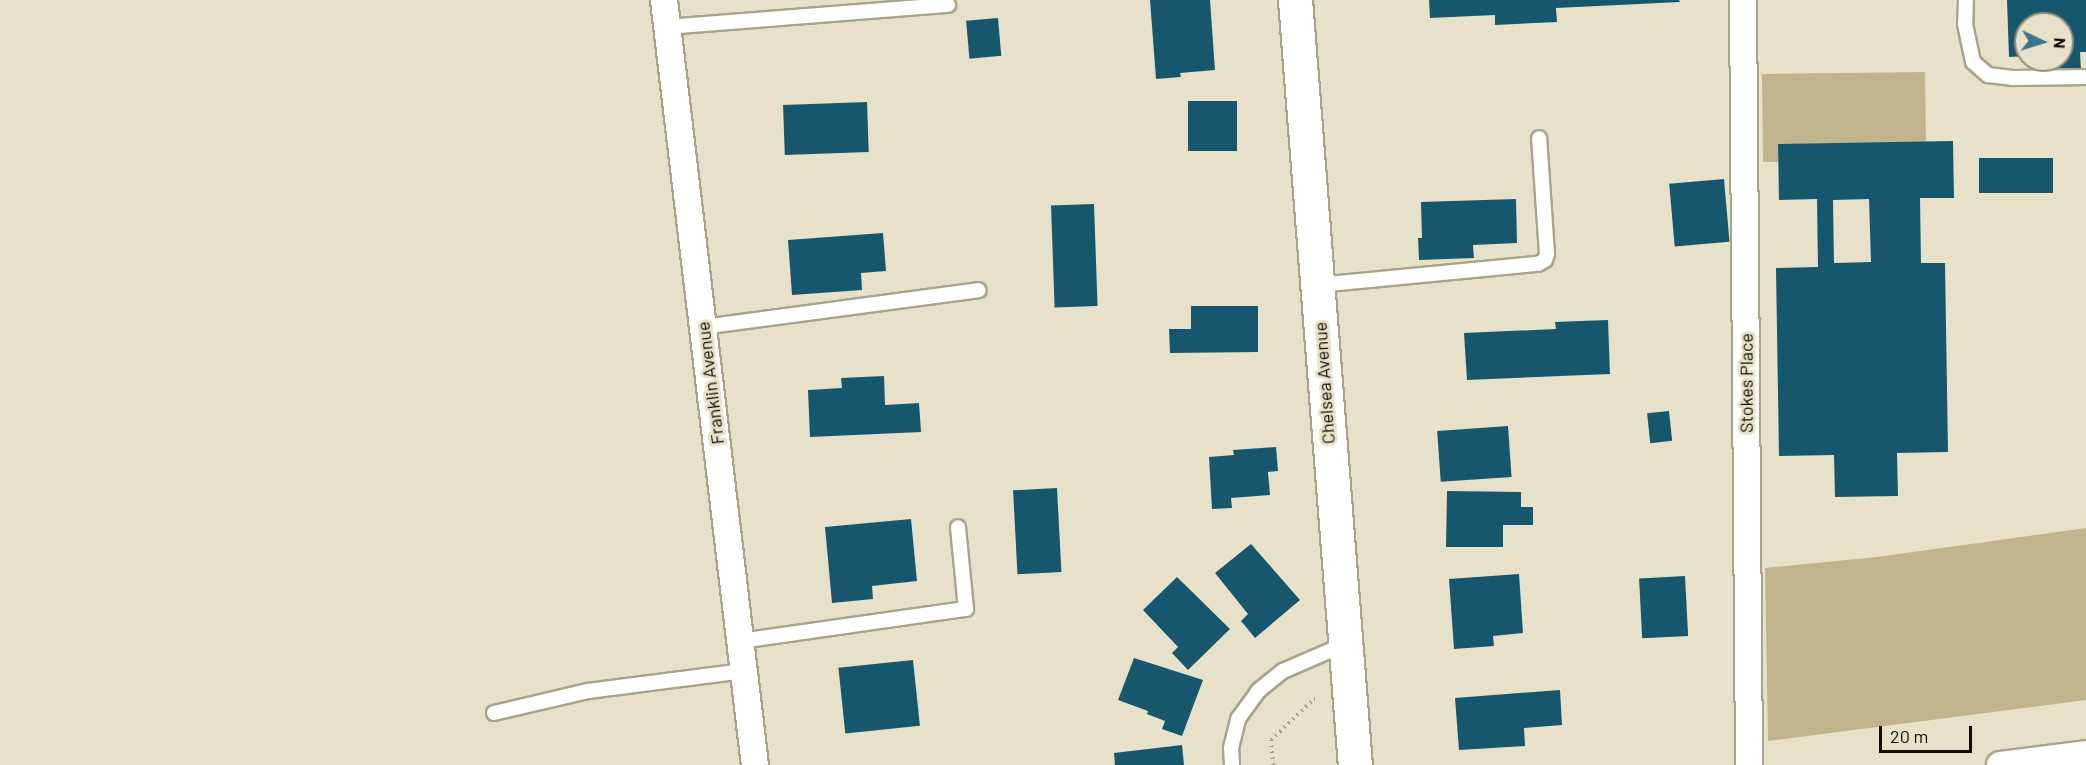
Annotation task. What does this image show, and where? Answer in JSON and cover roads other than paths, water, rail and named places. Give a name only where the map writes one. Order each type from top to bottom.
[{"type":"street","name":"Franklin Avenue","points":[[664,0],[755,765]]},
{"type":"street","name":"Chelsea Avenue","points":[[1295,0],[1354,765]]},
{"type":"street","name":"Stokes Place","points":[[1743,0],[1749,765]]},
{"type":"street","points":[[2000,765],[2086,754]]},
{"type":"lane","points":[[1965,0],[1965,24],[1974,62],[1988,75],[2014,78],[2086,77]]},
{"type":"lane","points":[[668,27],[948,5]]},
{"type":"lane","points":[[1317,285],[1539,264],[1545,260],[1547,254],[1539,138]]},
{"type":"lane","points":[[703,327],[979,290]]},
{"type":"lane","points":[[740,641],[966,609],[958,527]]},
{"type":"lane","points":[[1232,765],[1231,748],[1238,719],[1258,691],[1283,671],[1343,645]]},
{"type":"lane","points":[[494,712],[588,691],[744,671]]}]
